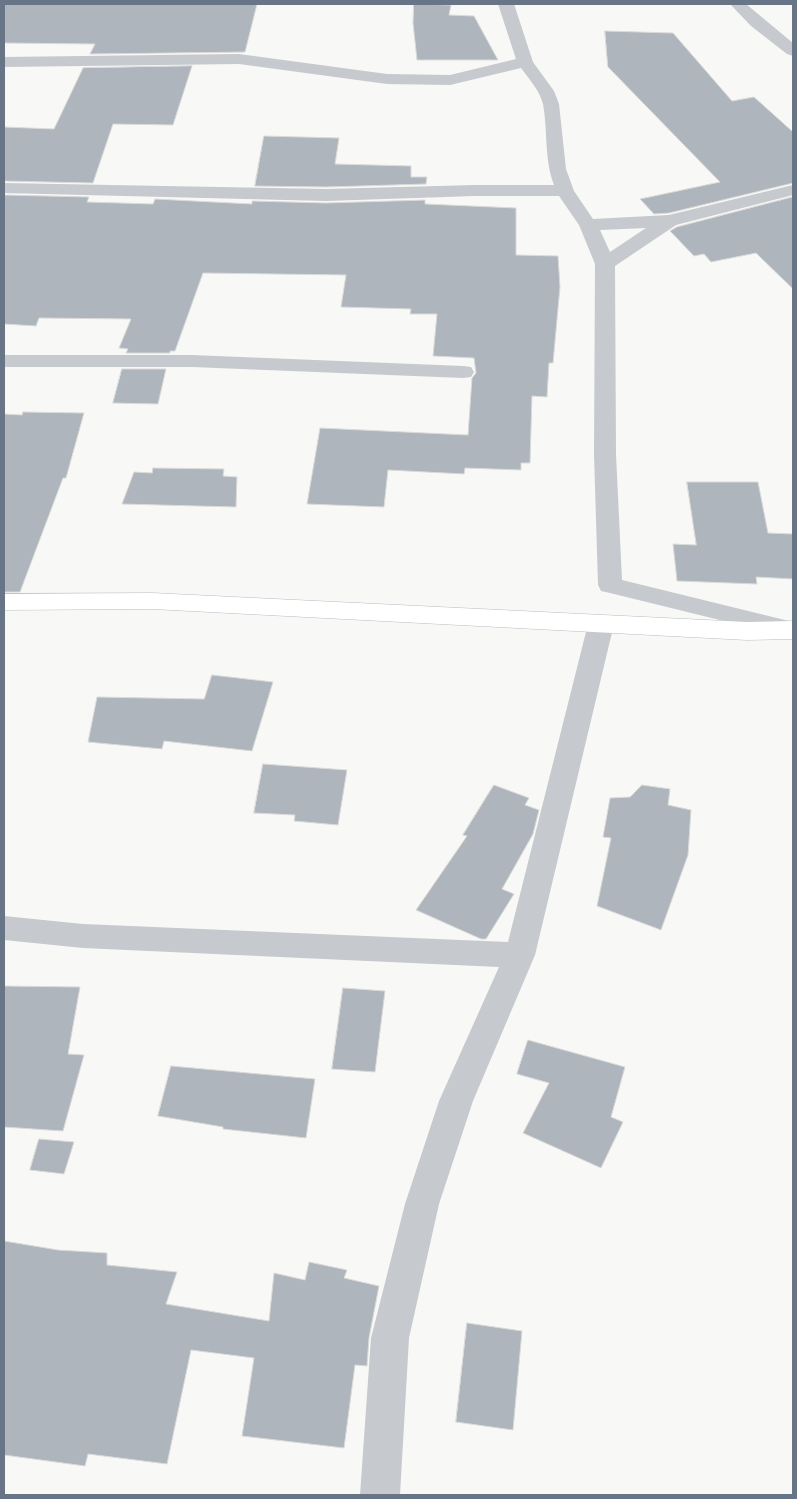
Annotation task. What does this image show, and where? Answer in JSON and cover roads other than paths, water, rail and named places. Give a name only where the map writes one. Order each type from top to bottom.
[{"type":"street","points":[[506,4],[525,62],[546,91],[551,104],[557,169],[565,191],[588,225],[605,264],[605,454],[610,585],[792,630]]},
{"type":"street","points":[[737,4],[757,23],[793,51]]},
{"type":"street","points":[[4,62],[238,59],[387,79],[450,80],[525,62]]},
{"type":"street","points":[[4,188],[328,195],[507,188],[565,191]]},
{"type":"street","points":[[588,225],[669,221],[793,190]]},
{"type":"street","points":[[605,264],[669,221]]},
{"type":"street","points":[[4,361],[192,361],[463,372]]},
{"type":"street","points":[[4,602],[152,602],[747,631],[792,630]]},
{"type":"street","points":[[380,1495],[390,1338],[422,1204],[456,1101],[520,955],[601,624]]},
{"type":"street","points":[[4,928],[83,936],[520,955]]}]
